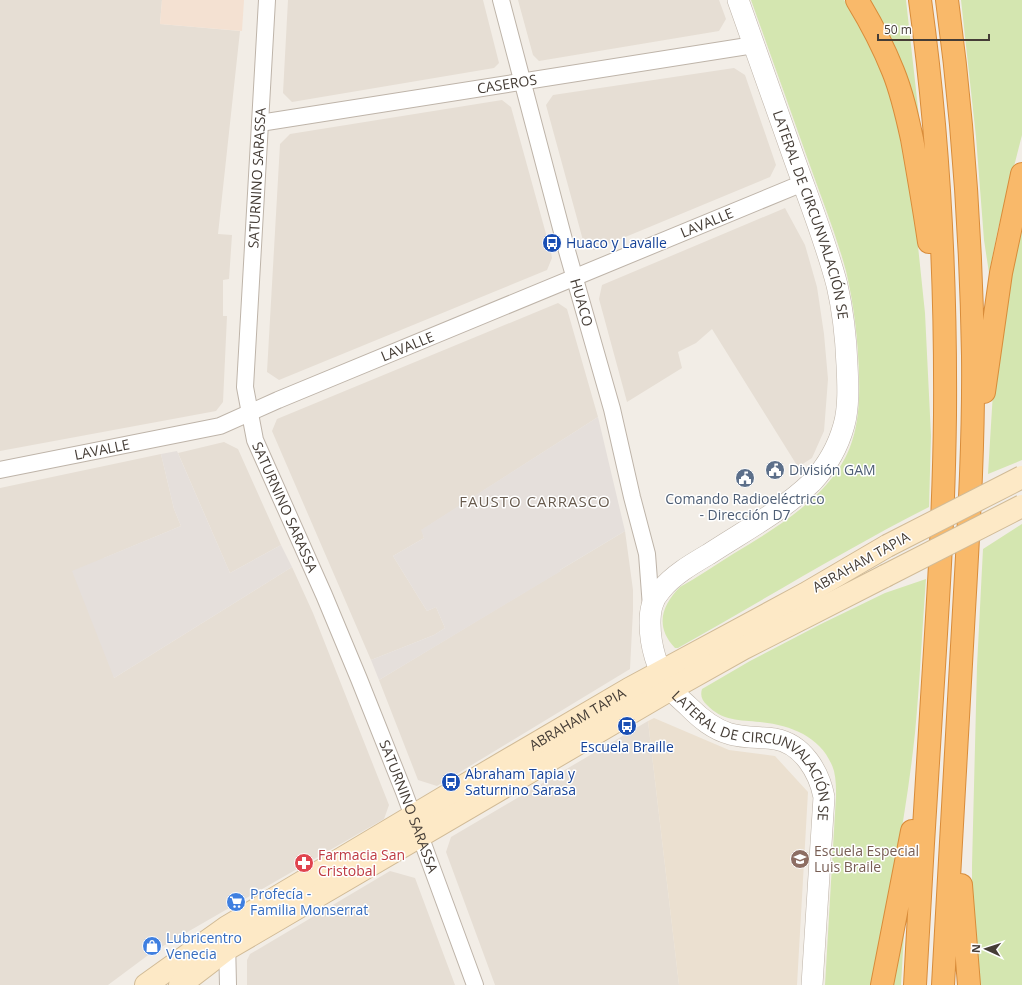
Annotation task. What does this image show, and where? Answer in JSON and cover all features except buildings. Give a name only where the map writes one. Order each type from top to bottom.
[{"type":"highway","points":[[857,0],[880,41],[894,72],[908,120],[921,190],[930,252],[945,417]]},
{"type":"highway","points":[[914,985],[936,642],[945,417],[943,284],[938,170],[920,0]]},
{"type":"highway","points":[[943,985],[971,484],[972,356],[968,212],[960,103],[948,0]]},
{"type":"highway","points":[[971,484],[1001,273],[1022,174]]},
{"type":"highway","points":[[882,985],[911,838],[921,772],[936,642]]},
{"type":"highway","points":[[955,782],[969,985]]},
{"type":"main road","name":"ABRAHAM TAPIA","points":[[180,985],[227,949],[420,836],[805,594],[887,546],[1022,477]]},
{"type":"main road","name":"ABRAHAM TAPIA","points":[[146,985],[227,927],[412,816],[666,680],[744,648],[1022,506]]},
{"type":"street","name":"SATURNINO SARASSA","points":[[267,0],[245,387],[255,440],[324,595],[420,836],[475,985]]},
{"type":"street","name":"HUACO","points":[[501,0],[612,410],[647,554],[651,606]]},
{"type":"street","name":"LATERAL DE CIRCUNVALACIÓN SE","points":[[738,0],[821,230],[838,288],[847,350],[848,387],[845,423],[829,461],[811,482],[783,506],[678,575],[662,589],[651,606],[650,624],[652,646],[666,680],[700,718],[719,730],[735,735],[778,740],[793,747],[809,761],[818,778],[824,797],[812,985]]},
{"type":"street","name":"CASEROS","points":[[260,123],[754,45]]},
{"type":"street","name":"LAVALLE","points":[[0,470],[220,426],[278,400],[803,183]]},
{"type":"street","points":[[227,927],[228,985]]},
{"type":"shaded area","points":[[0,0],[162,0],[160,24],[240,31],[218,234],[232,235],[229,279],[223,280],[223,316],[227,316],[223,402],[216,411],[0,451]]},
{"type":"shaded area","points":[[162,0],[244,0],[242,31],[160,24]]},
{"type":"shaded area","points":[[288,0],[483,0],[499,63],[494,68],[292,102],[283,93]]},
{"type":"shaded area","points":[[518,0],[719,0],[726,19],[719,31],[539,61],[533,55]]},
{"type":"shaded area","points":[[734,68],[745,75],[776,165],[770,177],[594,250],[584,244],[546,105],[553,95]]},
{"type":"shaded area","points":[[502,100],[511,107],[551,252],[552,258],[547,270],[279,380],[267,372],[280,144],[290,134]]},
{"type":"shaded area","points":[[785,208],[805,245],[817,287],[824,334],[828,379],[824,431],[812,458],[798,467],[712,329],[696,343],[678,352],[682,368],[627,402],[599,299],[602,285]]},
{"type":"shaded area","points":[[558,303],[567,309],[598,417],[422,530],[424,538],[393,556],[427,611],[436,607],[445,628],[434,635],[371,660],[272,431],[277,419]]},
{"type":"shaded area","points":[[598,417],[625,531],[379,680],[371,660],[434,635],[445,628],[436,607],[427,611],[393,556],[424,538],[421,530]]},
{"type":"shaded area","points":[[224,442],[238,449],[281,545],[230,573],[178,453]]},
{"type":"shaded area","points":[[177,451],[230,573],[281,545],[292,567],[114,678],[72,571],[181,526],[174,509],[161,454]]},
{"type":"shaded area","points":[[161,454],[174,509],[181,526],[104,558],[114,678],[292,567],[313,613],[389,805],[384,819],[151,953],[108,985],[0,985],[0,488]]},
{"type":"shaded area","points":[[625,531],[633,590],[630,669],[437,786],[418,780],[379,680]]},
{"type":"shaded area","points":[[654,718],[729,750],[775,756],[808,792],[797,985],[679,985],[648,721]]},
{"type":"shaded area","points":[[648,721],[679,985],[495,985],[446,852],[451,837]]},
{"type":"shaded area","points":[[390,871],[415,878],[455,985],[247,985],[247,960],[250,954]]},
{"type":"green space","points":[[751,0],[844,0],[854,14],[886,78],[901,136],[916,227],[925,313],[931,436],[929,507],[897,523],[678,648],[675,648],[665,632],[663,624],[665,609],[674,594],[680,587],[777,526],[818,493],[830,481],[840,467],[851,445],[857,422],[859,399],[858,348],[846,271],[833,229]]},
{"type":"green space","points":[[866,0],[906,0],[921,135]]},
{"type":"green space","points":[[961,0],[1022,0],[1022,135],[998,229],[989,273],[984,240],[976,137]]},
{"type":"green space","points":[[1022,207],[1022,460],[988,474],[993,392]]},
{"type":"green space","points":[[1022,524],[1022,985],[980,985],[972,901],[972,866],[977,666],[983,549]]},
{"type":"green space","points":[[926,579],[917,714],[907,796],[885,922],[872,985],[825,985],[836,796],[834,771],[823,750],[805,735],[784,726],[725,717],[707,705],[701,696],[701,691],[750,661],[821,624],[885,593]]},
{"type":"green space","points":[[903,934],[901,985],[889,985]]},
{"type":"place","name":"Huaco y Lavalle","points":[[552,243]]},
{"type":"place","name":"División GAM","points":[[775,470]]},
{"type":"place","name":"Comando Radioeléctrico - Dirección D7","points":[[745,478]]},
{"type":"place","name":"Escuela Braille","points":[[627,726]]},
{"type":"place","name":"Abraham Tapia y Saturnino Sarasa","points":[[451,782]]},
{"type":"place","name":"Escuela Especial Luis Braile","points":[[800,859]]},
{"type":"place","name":"Farmacia San Cristobal","points":[[304,863]]},
{"type":"place","name":"Profecía - Familia Monserrat","points":[[236,902]]},
{"type":"place","name":"Lubricentro Venecia","points":[[152,946]]},
{"type":"district","name":"FAUSTO CARRASCO","points":[[535,502]]}]
